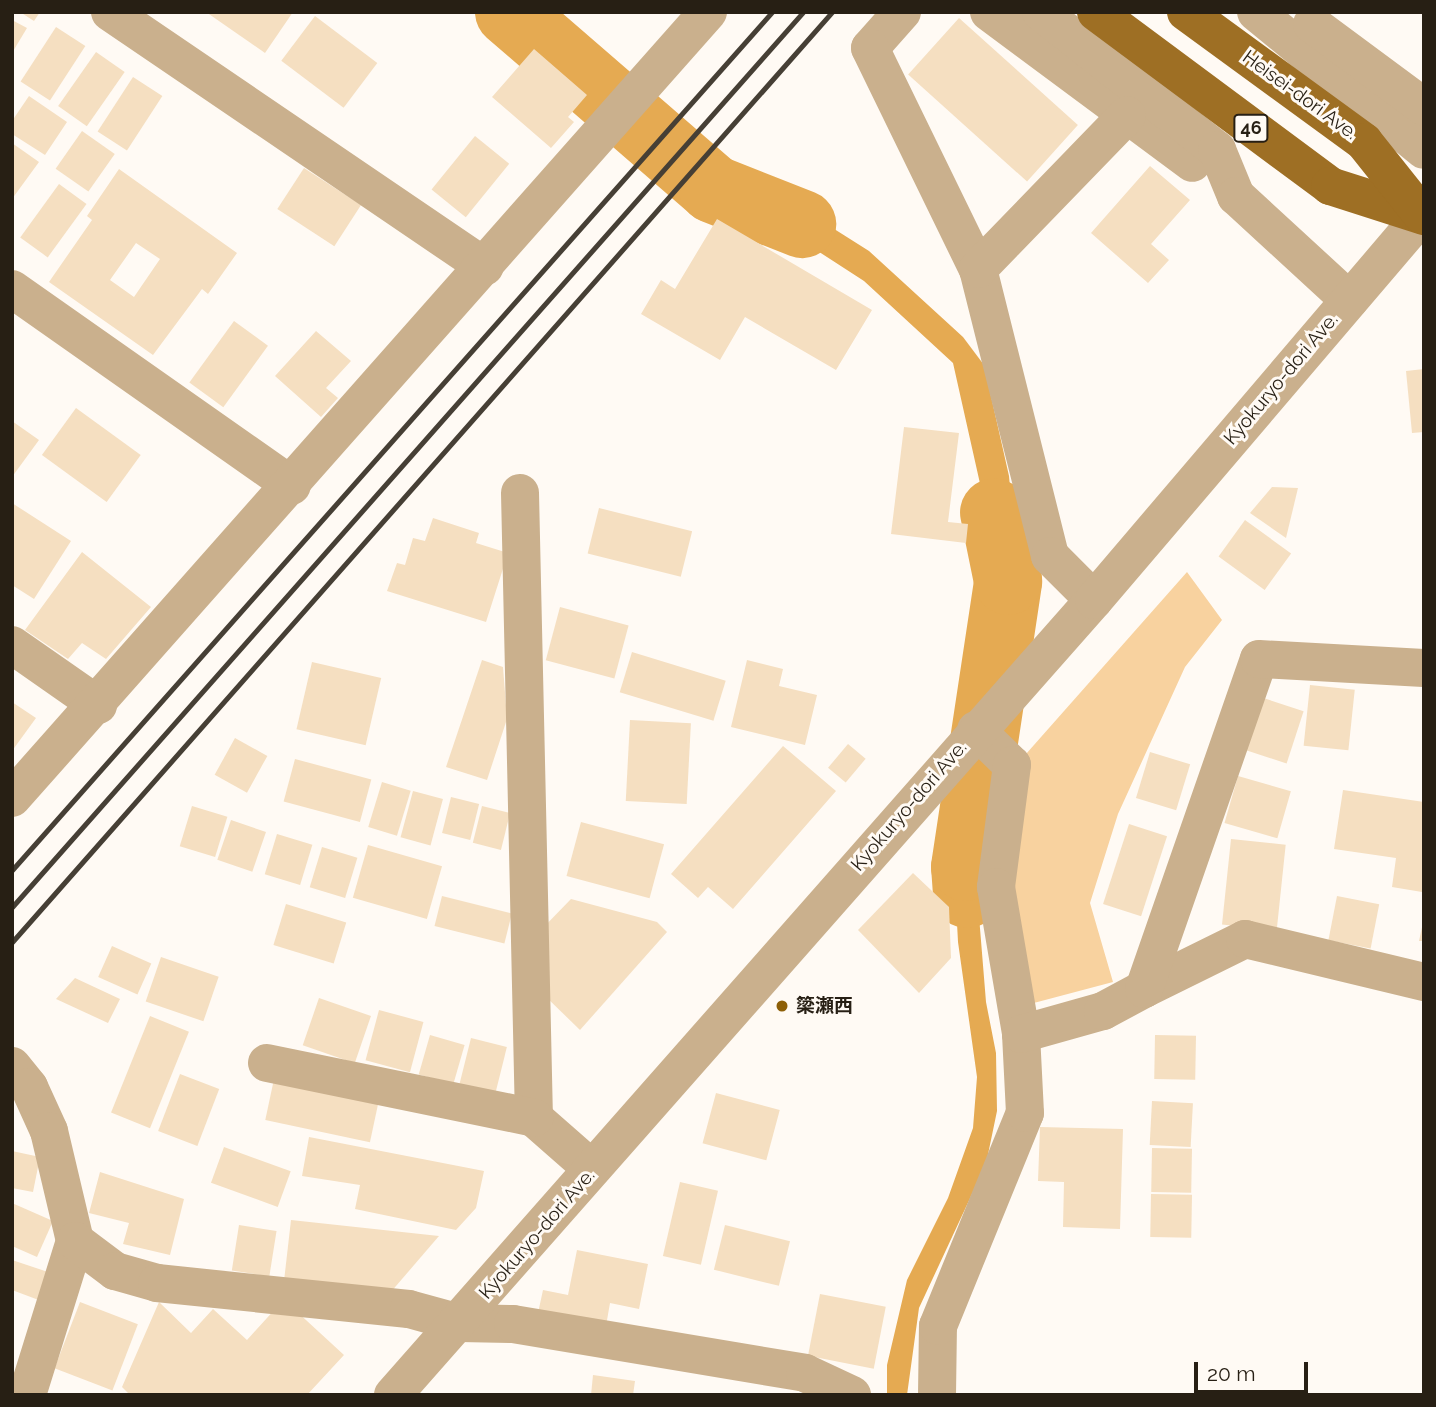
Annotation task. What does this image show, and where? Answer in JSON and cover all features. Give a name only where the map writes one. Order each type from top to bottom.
[{"type":"main road","name":"46","points":[[1096,12],[1330,186],[1423,215]]},
{"type":"main road","name":"Heisei-dori Ave.","points":[[1186,12],[1364,142],[1423,215]]},
{"type":"street","points":[[110,12],[485,267]]},
{"type":"street","points":[[12,797],[98,705],[708,12]]},
{"type":"street","points":[[902,12],[870,48],[978,269],[1050,556],[1094,600]]},
{"type":"street","points":[[989,12],[1236,196],[1349,300]]},
{"type":"street","points":[[1041,12],[1217,150],[1236,196]]},
{"type":"street","points":[[1256,12],[1424,150]]},
{"type":"street","points":[[1297,12],[1424,107]]},
{"type":"street","points":[[978,269],[1127,115]]},
{"type":"street","name":"Kyokuryo-dori Ave.","points":[[393,1395],[460,1323],[976,730],[1094,600],[1423,215]]},
{"type":"street","points":[[12,289],[292,486]]},
{"type":"street","points":[[520,493],[534,1118]]},
{"type":"street","points":[[12,645],[98,705]]},
{"type":"street","points":[[1144,989],[1259,659],[1424,668]]},
{"type":"street","points":[[937,1395],[938,1326],[1024,1113],[1021,1034],[996,887],[1012,765],[976,730]]},
{"type":"street","points":[[1021,1034],[1102,1011],[1245,939],[1424,982]]},
{"type":"street","points":[[267,1063],[534,1118],[592,1169]]},
{"type":"street","points":[[12,1066],[29,1087],[49,1132],[75,1241],[27,1395]]},
{"type":"street","points":[[75,1241],[115,1272],[156,1283],[409,1309],[460,1323],[513,1324],[805,1373],[852,1395]]},
{"type":"shaded area","points":[[727,172],[801,208],[869,251],[963,337],[984,365],[1009,476],[1019,585],[983,627],[996,555],[953,363],[864,281],[810,246],[708,196]]},
{"type":"shaded area","points":[[1187,572],[1222,620],[1185,667],[1118,814],[1090,903],[1113,982],[1030,1004],[1009,886],[1026,754]]},
{"type":"shaded area","points":[[986,787],[975,867],[986,1002],[996,1053],[997,1111],[986,1164],[919,1308],[907,1395],[887,1395],[887,1365],[907,1280],[948,1198],[973,1128],[977,1077],[958,942],[954,867],[959,819]]},
{"type":"building","points":[[20,12],[40,12],[34,21]]},
{"type":"building","points":[[206,12],[293,12],[265,53]]},
{"type":"building","points":[[315,16],[377,63],[344,108],[281,61]]},
{"type":"building","points":[[959,18],[1078,125],[1027,182],[908,74]]},
{"type":"building","points":[[12,20],[27,28],[12,53]]},
{"type":"building","points":[[56,27],[85,46],[50,101],[21,82]]},
{"type":"building","points":[[534,49],[587,95],[568,117],[574,122],[551,148],[492,97]]},
{"type":"building","points":[[96,52],[125,72],[87,126],[58,106]]},
{"type":"building","points":[[133,77],[162,96],[127,151],[98,132]]},
{"type":"building","points":[[29,96],[67,122],[45,155],[12,134],[12,121]]},
{"type":"building","points":[[82,131],[115,154],[88,192],[56,169]]},
{"type":"building","points":[[475,136],[509,164],[466,217],[432,190]]},
{"type":"building","points":[[12,143],[39,162],[12,199]]},
{"type":"building","points":[[1150,166],[1190,200],[1151,244],[1169,260],[1148,283],[1091,233]]},
{"type":"building","points":[[304,168],[361,205],[334,246],[277,209]]},
{"type":"building","points":[[119,169],[237,253],[208,294],[202,289],[153,355],[49,282],[92,220],[87,216]],"holes":[[[136,243],[160,259],[134,297],[110,280]]]},
{"type":"building","points":[[59,184],[87,204],[48,257],[20,237]]},
{"type":"building","points":[[717,219],[872,310],[836,370],[745,317],[720,360],[641,314],[661,280],[675,289]]},
{"type":"building","points":[[234,321],[268,346],[223,407],[189,382]]},
{"type":"building","points":[[316,331],[351,361],[326,388],[338,398],[321,417],[275,376]]},
{"type":"building","points":[[1424,369],[1424,432],[1412,433],[1406,371]]},
{"type":"building","points":[[76,408],[141,455],[107,502],[42,455]]},
{"type":"building","points":[[12,421],[39,440],[12,477]]},
{"type":"building","points":[[904,427],[959,433],[948,522],[968,524],[966,543],[891,534]]},
{"type":"building","points":[[1272,487],[1298,488],[1286,538],[1250,513]]},
{"type":"building","points":[[12,503],[71,541],[34,599],[12,585]]},
{"type":"building","points":[[599,508],[692,531],[681,577],[588,554]]},
{"type":"building","points":[[433,518],[479,533],[476,543],[508,553],[486,622],[387,591],[397,563],[405,565],[413,538],[425,541]]},
{"type":"building","points":[[1245,520],[1291,554],[1265,590],[1219,556]]},
{"type":"building","points":[[82,552],[151,607],[106,659],[82,643],[68,659],[25,630]]},
{"type":"building","points":[[560,607],[629,625],[614,679],[546,660]]},
{"type":"building","points":[[632,652],[726,681],[713,721],[620,692]]},
{"type":"building","points":[[482,660],[503,667],[507,719],[487,780],[446,767]]},
{"type":"building","points":[[747,660],[783,669],[779,686],[817,695],[805,745],[731,727]]},
{"type":"building","points":[[312,662],[381,678],[366,745],[296,729]]},
{"type":"building","points":[[1310,685],[1355,690],[1348,750],[1304,746]]},
{"type":"building","points":[[1257,696],[1304,711],[1287,763],[1240,748]]},
{"type":"building","points":[[12,702],[36,718],[12,751]]},
{"type":"building","points":[[630,720],[691,723],[687,804],[626,801]]},
{"type":"building","points":[[235,738],[267,756],[247,793],[215,775]]},
{"type":"building","points":[[848,744],[866,759],[846,783],[828,768]]},
{"type":"building","points":[[783,746],[836,791],[733,909],[708,887],[698,898],[671,874]]},
{"type":"building","points":[[1150,752],[1190,764],[1176,810],[1136,798]]},
{"type":"building","points":[[295,759],[371,779],[360,822],[284,802]]},
{"type":"building","points":[[1238,776],[1291,791],[1277,838],[1224,823]]},
{"type":"building","points":[[382,782],[411,791],[397,836],[368,827]]},
{"type":"building","points":[[1343,790],[1424,802],[1422,892],[1392,887],[1396,858],[1334,849]]},
{"type":"building","points":[[413,791],[443,799],[431,845],[401,837]]},
{"type":"building","points":[[451,797],[479,804],[470,840],[442,833]]},
{"type":"building","points":[[192,806],[227,817],[215,857],[180,846]]},
{"type":"building","points":[[482,806],[510,813],[501,850],[473,843]]},
{"type":"building","points":[[231,820],[266,832],[252,872],[217,860]]},
{"type":"building","points":[[581,822],[664,844],[650,898],[567,876]]},
{"type":"building","points":[[1129,824],[1167,836],[1141,916],[1103,904]]},
{"type":"building","points":[[277,834],[312,845],[300,885],[265,874]]},
{"type":"building","points":[[1231,839],[1286,845],[1277,930],[1222,925]]},
{"type":"building","points":[[368,845],[442,866],[427,919],[353,898]]},
{"type":"building","points":[[322,847],[357,858],[345,898],[310,887]]},
{"type":"building","points":[[913,873],[949,907],[951,958],[919,993],[858,930]]},
{"type":"building","points":[[442,896],[512,913],[504,943],[435,926]]},
{"type":"building","points":[[1337,896],[1379,904],[1371,948],[1328,940]]},
{"type":"building","points":[[571,899],[657,922],[667,932],[580,1030],[541,992],[537,934]]},
{"type":"building","points":[[286,904],[346,922],[334,964],[273,945]]},
{"type":"building","points":[[1424,918],[1424,941],[1419,941]]},
{"type":"building","points":[[112,946],[151,963],[137,995],[98,977]]},
{"type":"building","points":[[161,957],[219,977],[203,1021],[146,1001]]},
{"type":"building","points":[[75,978],[120,999],[108,1023],[56,999]]},
{"type":"building","points":[[319,998],[371,1016],[355,1063],[303,1045]]},
{"type":"building","points":[[379,1010],[423,1022],[410,1072],[366,1060]]},
{"type":"building","points":[[150,1016],[189,1032],[150,1128],[111,1112]]},
{"type":"building","points":[[430,1035],[465,1045],[453,1084],[419,1074]]},
{"type":"building","points":[[1155,1035],[1196,1036],[1195,1080],[1154,1079]]},
{"type":"building","points":[[471,1038],[507,1047],[494,1097],[458,1088]]},
{"type":"building","points":[[180,1074],[219,1089],[197,1146],[158,1131]]},
{"type":"building","points":[[274,1079],[379,1101],[370,1142],[265,1120]]},
{"type":"building","points":[[716,1093],[780,1110],[766,1160],[703,1143]]},
{"type":"building","points":[[1152,1101],[1193,1103],[1191,1147],[1150,1145]]},
{"type":"building","points":[[1040,1127],[1123,1129],[1120,1229],[1063,1227],[1064,1182],[1038,1181]]},
{"type":"building","points":[[309,1137],[484,1171],[476,1208],[456,1230],[355,1209],[360,1185],[302,1176]]},
{"type":"building","points":[[224,1147],[291,1171],[278,1207],[211,1183]]},
{"type":"building","points":[[1152,1148],[1192,1149],[1191,1193],[1151,1192]]},
{"type":"building","points":[[12,1151],[40,1157],[33,1192],[12,1188]]},
{"type":"building","points":[[100,1172],[184,1199],[170,1255],[123,1244],[129,1223],[89,1213]]},
{"type":"building","points":[[680,1182],[718,1191],[701,1265],[663,1256]]},
{"type":"building","points":[[1151,1194],[1192,1195],[1191,1238],[1150,1237]]},
{"type":"building","points":[[12,1203],[53,1221],[37,1257],[12,1246]]},
{"type":"building","points":[[291,1220],[439,1236],[390,1293],[284,1281]]},
{"type":"building","points":[[239,1225],[277,1231],[269,1276],[232,1270]]},
{"type":"building","points":[[725,1225],[790,1241],[779,1286],[714,1270]]},
{"type":"building","points":[[577,1250],[648,1264],[639,1309],[610,1303],[606,1326],[538,1313],[543,1290],[568,1295]]},
{"type":"building","points":[[12,1260],[54,1274],[44,1302],[12,1290]]},
{"type":"building","points":[[820,1294],[886,1307],[874,1369],[808,1356]]},
{"type":"building","points":[[80,1302],[138,1324],[112,1391],[55,1368]]},
{"type":"building","points":[[159,1302],[191,1333],[213,1309],[247,1340],[277,1307],[294,1309],[344,1355],[307,1395],[130,1395],[122,1387]]},
{"type":"building","points":[[593,1375],[635,1381],[633,1395],[591,1395]]},
{"type":"waterway","points":[[509,12],[713,189],[802,224]]},
{"type":"waterway","points":[[967,894],[965,867],[1008,581],[994,512]]},
{"type":"railway","points":[[12,870],[772,12]]},
{"type":"railway","points":[[12,907],[803,12]]},
{"type":"railway","points":[[12,942],[832,12]]},
{"type":"place","name":"簗瀬西","points":[[782,1006]]}]
